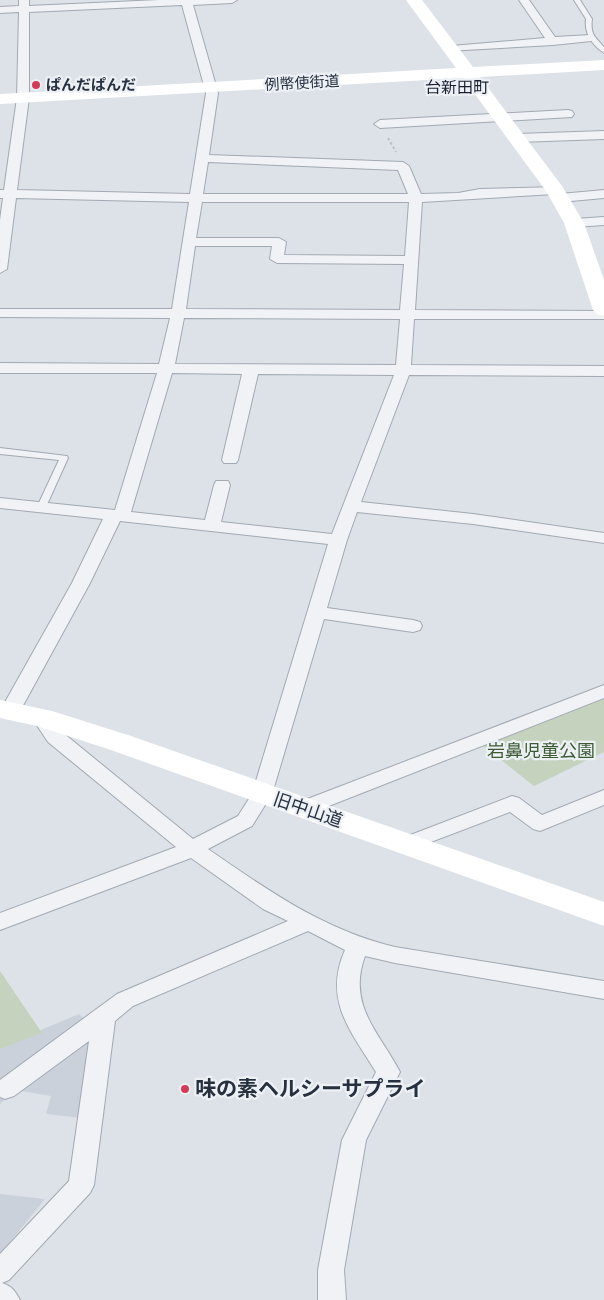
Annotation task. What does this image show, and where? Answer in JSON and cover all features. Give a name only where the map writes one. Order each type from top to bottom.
[{"type":"street","points":[[0,10],[24,4],[232,0]]},
{"type":"street","points":[[414,0],[557,194],[574,223],[604,310]]},
{"type":"street","points":[[524,0],[553,42]]},
{"type":"street","points":[[5,710],[81,582],[118,515],[166,369],[178,314],[194,198],[212,94],[186,1]]},
{"type":"street","points":[[0,269],[5,194],[23,98],[24,4]]},
{"type":"street","points":[[451,49],[591,38]]},
{"type":"street","name":"例幣使街道","points":[[0,100],[604,65]]},
{"type":"street","points":[[380,124],[568,114]]},
{"type":"street","points":[[517,138],[604,134]]},
{"type":"street","points":[[0,922],[172,858],[245,821],[262,794],[338,540],[403,370],[416,198],[403,166],[201,158]]},
{"type":"street","points":[[5,194],[194,198],[416,198],[458,197],[480,193],[604,194]]},
{"type":"street","points":[[574,223],[604,221]]},
{"type":"street","points":[[189,242],[279,242],[277,259],[411,260]]},
{"type":"street","points":[[0,313],[604,315]]},
{"type":"street","points":[[0,368],[604,371]]},
{"type":"street","points":[[230,460],[251,369]]},
{"type":"street","points":[[212,525],[222,485]]},
{"type":"street","points":[[0,503],[338,540]]},
{"type":"street","points":[[350,506],[473,519],[604,538]]},
{"type":"street","points":[[316,612],[413,626]]},
{"type":"street","points":[[304,808],[604,691]]},
{"type":"street","name":"旧中山道","points":[[5,710],[42,718],[121,743],[604,914]]},
{"type":"street","points":[[42,718],[55,737],[128,794],[191,848],[271,903],[308,922],[358,946],[395,955],[604,990]]},
{"type":"street","points":[[407,844],[512,803],[540,824],[604,797]]},
{"type":"street","points":[[3,1092],[125,1000],[308,922]]},
{"type":"street","points":[[332,1300],[331,1270],[354,1140],[388,1072],[351,1007],[347,988],[350,965],[358,946]]},
{"type":"street","points":[[0,1272],[81,1185],[104,1017]]},
{"type":"street","points":[[0,1294],[6,1300]]},
{"type":"lane","points":[[577,0],[589,19],[588,26],[591,38],[596,40],[604,51]]},
{"type":"lane","points":[[0,451],[64,458],[42,507]]},
{"type":"path","points":[[380,124],[403,166]]},
{"type":"shaded area","points":[[79,1014],[98,1033],[81,1118],[46,1114],[51,1096],[15,1090],[0,1104],[0,1047]]},
{"type":"shaded area","points":[[0,1194],[45,1199],[0,1254]]},
{"type":"green space","name":"岩鼻児童公園","points":[[604,697],[604,752],[534,786],[481,744]]},
{"type":"green space","points":[[0,971],[42,1033],[0,1049]]},
{"type":"place","name":"ぱんだぱんだ","points":[[36,85]]},
{"type":"place","name":"味の素ヘルシーサプライ","points":[[185,1089]]},
{"type":"district","name":"台新田町","points":[[457,87]]}]
